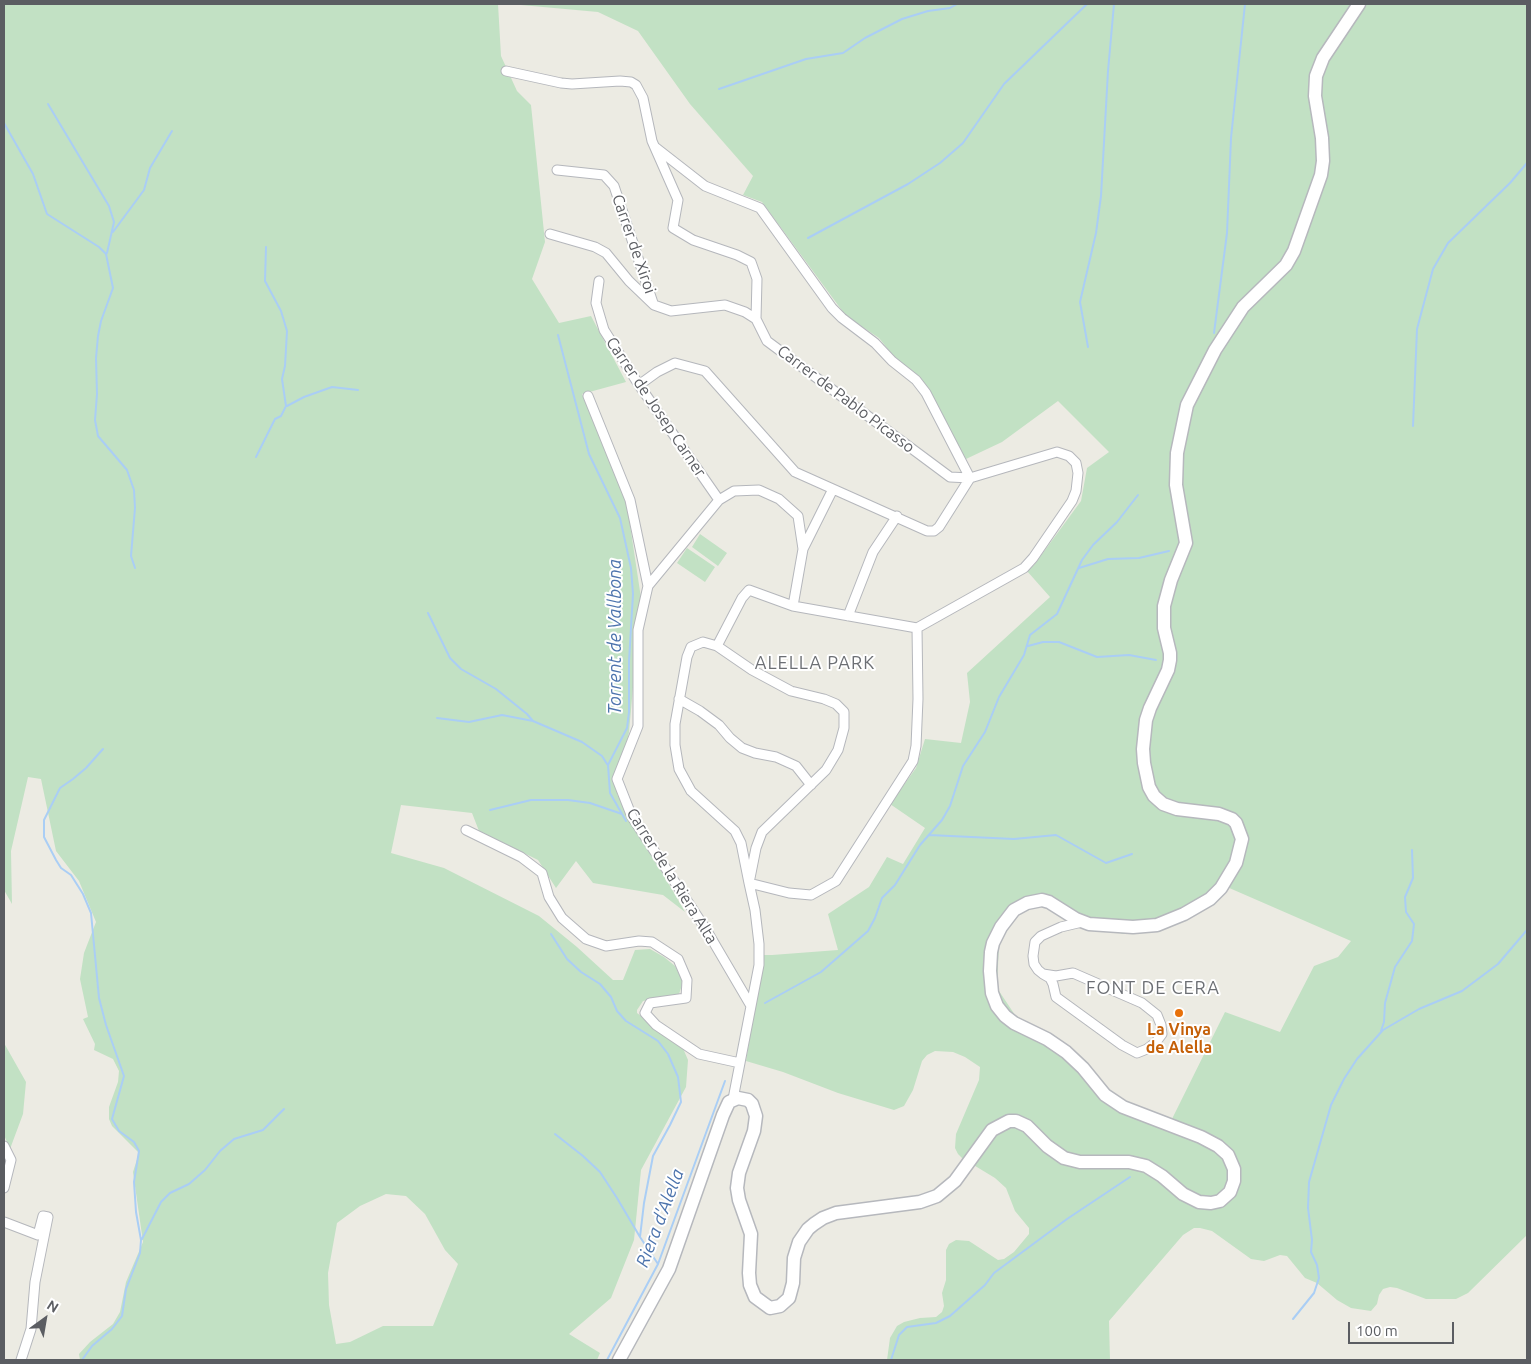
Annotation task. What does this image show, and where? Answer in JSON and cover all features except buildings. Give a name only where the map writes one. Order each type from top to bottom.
[{"type":"main road","points":[[619,1360],[669,1269],[722,1116],[729,1102],[738,1099],[752,1104],[756,1116],[754,1131],[739,1174],[737,1188],[739,1200],[751,1234],[749,1273],[752,1290],[758,1300],[770,1308],[780,1306],[789,1298],[794,1283],[794,1258],[799,1242],[814,1224],[836,1213],[920,1202],[937,1196],[955,1181],[992,1130],[1009,1121],[1016,1121],[1027,1126],[1047,1146],[1064,1158],[1080,1162],[1129,1162],[1140,1164],[1154,1170],[1191,1199],[1205,1203],[1220,1201],[1230,1192],[1235,1176],[1232,1163],[1223,1150],[1212,1142],[1132,1112],[1113,1102],[1066,1052],[1035,1032],[1014,1023],[1006,1016],[997,1006],[992,993],[991,952],[1000,927],[1014,910],[1028,903],[1042,900],[1082,922],[1098,925],[1133,928],[1164,922],[1205,902],[1216,894],[1227,880],[1238,858],[1242,839],[1236,823],[1232,819],[1219,814],[1177,809],[1164,804],[1154,796],[1149,787],[1144,762],[1143,749],[1146,720],[1168,670],[1170,660],[1164,628],[1164,606],[1171,580],[1186,543],[1176,485],[1177,453],[1187,405],[1216,350],[1243,307],[1286,265],[1294,251],[1319,181],[1323,161],[1322,138],[1315,96],[1316,76],[1323,58],[1359,4]]},
{"type":"street","points":[[506,71],[561,83],[631,82],[640,90],[649,133],[678,200],[674,228],[693,240],[737,255],[750,262],[757,280],[756,319]]},
{"type":"street","points":[[655,147],[705,186],[760,208],[832,308],[916,380],[926,393],[970,478]]},
{"type":"street","name":"Carrer de Xiroi","points":[[557,170],[604,175],[614,186],[654,305]]},
{"type":"street","points":[[550,234],[595,246],[606,253],[629,281],[654,305],[671,311],[725,305],[745,312],[756,319]]},
{"type":"street","name":"Carrer de Josep Carner","points":[[599,281],[596,303],[604,330],[639,385],[719,500]]},
{"type":"street","name":"Carrer de Pablo Picasso","points":[[756,319],[767,341],[824,384],[950,477],[970,478]]},
{"type":"street","points":[[639,385],[657,372],[675,364],[705,371],[795,472],[928,531],[934,532],[939,527],[970,478],[1057,452],[1069,456],[1076,463],[1078,473],[1076,491],[1072,501],[1024,568],[917,628],[792,606],[749,590],[742,598],[717,646]]},
{"type":"street","points":[[588,396],[630,500],[648,586]]},
{"type":"street","points":[[792,606],[803,549],[833,488]]},
{"type":"street","points":[[719,500],[734,490],[758,490],[779,499],[798,516],[803,549]]},
{"type":"street","name":"Carrer de la Riera Alta","points":[[719,500],[648,586],[638,630],[638,726],[617,779],[632,817],[707,931],[751,1006]]},
{"type":"street","points":[[848,616],[874,552],[897,516]]},
{"type":"street","points":[[749,883],[811,895],[836,881],[913,761],[916,746],[918,699],[917,628]]},
{"type":"street","points":[[738,1099],[738,1074],[759,965],[755,910],[749,883],[741,843],[735,831],[691,791],[679,769],[675,746],[674,724],[687,658],[691,647],[703,642],[717,646],[776,684],[791,691],[824,698],[836,704],[844,712],[844,728],[838,750],[826,770],[762,832],[756,848],[749,883]]},
{"type":"street","points":[[679,699],[719,725],[742,748],[755,753],[776,757],[796,766],[811,784]]},
{"type":"street","points":[[466,830],[521,857],[542,873],[549,897],[562,918],[586,938],[606,946],[639,941],[652,942],[678,958],[687,980],[686,998],[650,1003],[645,1013],[656,1025],[699,1054],[740,1063]]},
{"type":"street","points":[[1044,974],[1056,976],[1073,973],[1142,1003],[1157,1015],[1162,1034],[1156,1042],[1137,1053],[1056,997],[1050,978],[1044,974],[1034,964],[1032,956],[1035,942],[1041,936],[1062,927],[1082,922]]},
{"type":"street","points":[[4,1146],[10,1160],[4,1188]]},
{"type":"street","points":[[4,1222],[38,1235],[43,1216],[48,1218],[35,1282],[31,1329],[20,1360]]},
{"type":"green space","points":[[4,4],[498,4],[501,56],[517,91],[531,105],[545,242],[532,279],[559,323],[591,316],[626,382],[582,394],[627,505],[641,598],[629,732],[617,794],[685,912],[663,895],[593,883],[576,861],[556,888],[538,860],[479,831],[472,813],[401,805],[391,853],[444,868],[539,916],[613,980],[623,980],[635,950],[650,949],[675,966],[683,982],[679,994],[643,1001],[637,1010],[637,1013],[682,1046],[688,1060],[686,1087],[641,1170],[634,1240],[611,1298],[569,1334],[600,1353],[597,1360],[80,1360],[79,1354],[90,1342],[113,1324],[120,1312],[126,1282],[143,1242],[133,1172],[139,1153],[112,1126],[109,1119],[109,1107],[118,1082],[119,1071],[113,1059],[94,1050],[95,1044],[83,1019],[88,1017],[80,979],[84,953],[96,922],[79,881],[56,851],[41,779],[28,777],[11,851],[12,904],[4,890]],"holes":[[[386,1194],[406,1196],[425,1214],[445,1250],[458,1264],[433,1326],[383,1326],[350,1342],[336,1344],[329,1305],[328,1273],[337,1223],[360,1206]]]},
{"type":"green space","points":[[510,4],[1527,4],[1527,1235],[1468,1293],[1456,1299],[1426,1299],[1390,1287],[1383,1289],[1377,1304],[1371,1311],[1351,1308],[1337,1300],[1317,1283],[1305,1278],[1287,1256],[1280,1255],[1264,1261],[1251,1259],[1212,1231],[1194,1228],[1183,1235],[1109,1321],[1110,1360],[887,1360],[890,1338],[897,1326],[920,1318],[936,1317],[942,1312],[944,1306],[942,1293],[946,1280],[946,1250],[949,1244],[956,1240],[969,1241],[998,1260],[1004,1259],[1014,1252],[1029,1234],[1029,1228],[1015,1211],[1006,1188],[995,1178],[962,1158],[955,1148],[956,1134],[979,1080],[980,1067],[953,1052],[935,1051],[927,1055],[922,1061],[913,1090],[904,1106],[894,1110],[746,1061],[763,955],[838,950],[828,914],[869,887],[887,857],[903,864],[925,828],[890,804],[916,768],[925,739],[961,743],[970,702],[967,673],[1050,597],[1027,571],[1034,565],[1081,501],[1087,468],[1109,452],[1058,401],[1002,442],[966,459],[919,376],[895,358],[879,338],[846,316],[762,202],[743,195],[753,176],[690,104],[638,31],[598,12]],"holes":[[[1227,887],[1351,941],[1338,957],[1314,966],[1280,1032],[1225,1012],[1170,1123],[1119,1102],[1068,1049],[1015,1015],[997,988],[999,944],[1013,918],[1038,905],[1123,934],[1152,929]]]},
{"type":"green space","points":[[700,534],[727,553],[718,566],[692,547]]},
{"type":"green space","points":[[687,548],[715,567],[705,582],[677,563]]},
{"type":"green space","points":[[4,1043],[26,1082],[23,1114],[10,1149],[4,1135]]},
{"type":"waterway","points":[[719,89],[806,59],[843,53],[865,38],[902,19],[928,11],[950,8],[957,4]]},
{"type":"waterway","points":[[808,238],[908,184],[940,163],[963,143],[1004,84],[1087,4]]},
{"type":"waterway","points":[[1088,347],[1080,302],[1096,233],[1101,196],[1114,4]]},
{"type":"waterway","points":[[1214,333],[1227,233],[1231,138],[1245,4]]},
{"type":"waterway","points":[[48,104],[109,206],[114,222],[107,253]]},
{"type":"waterway","points":[[4,123],[33,174],[47,214],[99,247],[106,254],[113,288],[101,321],[98,336],[95,420],[98,436],[127,470],[134,490],[135,508],[131,556],[135,568]]},
{"type":"waterway","points":[[113,232],[144,190],[150,168],[172,131]]},
{"type":"waterway","points":[[1413,426],[1417,329],[1433,269],[1448,243],[1510,183],[1527,163]]},
{"type":"waterway","points":[[256,457],[275,419],[281,416],[286,406],[282,379],[285,366],[287,331],[281,311],[265,281],[266,247]]},
{"type":"waterway","name":"Torrent de Vallbona","points":[[558,335],[589,454],[620,518],[631,568],[633,594],[629,661],[629,712],[627,728],[608,765],[610,793],[626,821]]},
{"type":"waterway","points":[[287,406],[304,397],[332,387],[358,390]]},
{"type":"waterway","points":[[765,1003],[821,972],[868,931],[882,898],[895,885],[920,845],[942,820],[950,806],[963,766],[985,732],[999,697],[1024,655],[1030,635],[1057,614],[1082,560],[1093,545],[1117,522],[1138,495]]},
{"type":"waterway","points":[[1079,568],[1108,559],[1139,558],[1169,551]]},
{"type":"waterway","points":[[428,613],[450,658],[461,669],[496,689],[533,721],[582,742],[602,756],[607,764]]},
{"type":"waterway","points":[[1028,646],[1043,642],[1059,642],[1097,657],[1129,655],[1156,660]]},
{"type":"waterway","points":[[437,718],[469,722],[502,715],[533,721]]},
{"type":"waterway","points":[[82,1360],[92,1346],[112,1329],[122,1316],[126,1289],[140,1253],[141,1240],[136,1212],[134,1182],[139,1151],[134,1142],[119,1131],[112,1119],[124,1076],[106,1025],[99,998],[91,913],[83,894],[71,875],[61,868],[44,837],[44,820],[60,788],[86,768],[103,749]]},
{"type":"waterway","points":[[490,810],[531,800],[568,800],[590,803],[622,814]]},
{"type":"waterway","points":[[929,835],[1014,839],[1056,835],[1106,863],[1132,854]]},
{"type":"waterway","points":[[1381,1031],[1384,1022],[1385,1003],[1395,967],[1412,941],[1414,924],[1406,912],[1405,897],[1413,878],[1412,850]]},
{"type":"waterway","points":[[1293,1319],[1314,1293],[1319,1278],[1317,1265],[1311,1252],[1312,1240],[1308,1208],[1309,1182],[1331,1105],[1344,1079],[1357,1059],[1383,1030],[1419,1009],[1462,991],[1498,964],[1527,930]]},
{"type":"waterway","points":[[551,934],[567,959],[581,972],[600,984],[611,997],[617,1011],[626,1021],[658,1041],[668,1054],[678,1077],[681,1102],[653,1156],[640,1237],[658,1264]]},
{"type":"waterway","name":"Riera d'Alella","points":[[607,1360],[658,1264],[725,1081]]},
{"type":"waterway","points":[[142,1239],[161,1202],[170,1193],[189,1184],[234,1139],[263,1130],[284,1109]]},
{"type":"waterway","points":[[555,1134],[600,1172],[640,1237]]},
{"type":"waterway","points":[[891,1360],[899,1335],[907,1327],[936,1323],[950,1316],[985,1285],[994,1273],[1067,1219],[1130,1177]]},
{"type":"place","name":"La Vinya de Alella","points":[[1179,1013]]},
{"type":"district","name":"ALELLA PARK","points":[[815,663]]},
{"type":"district","name":"FONT DE CERA","points":[[1153,988]]}]
